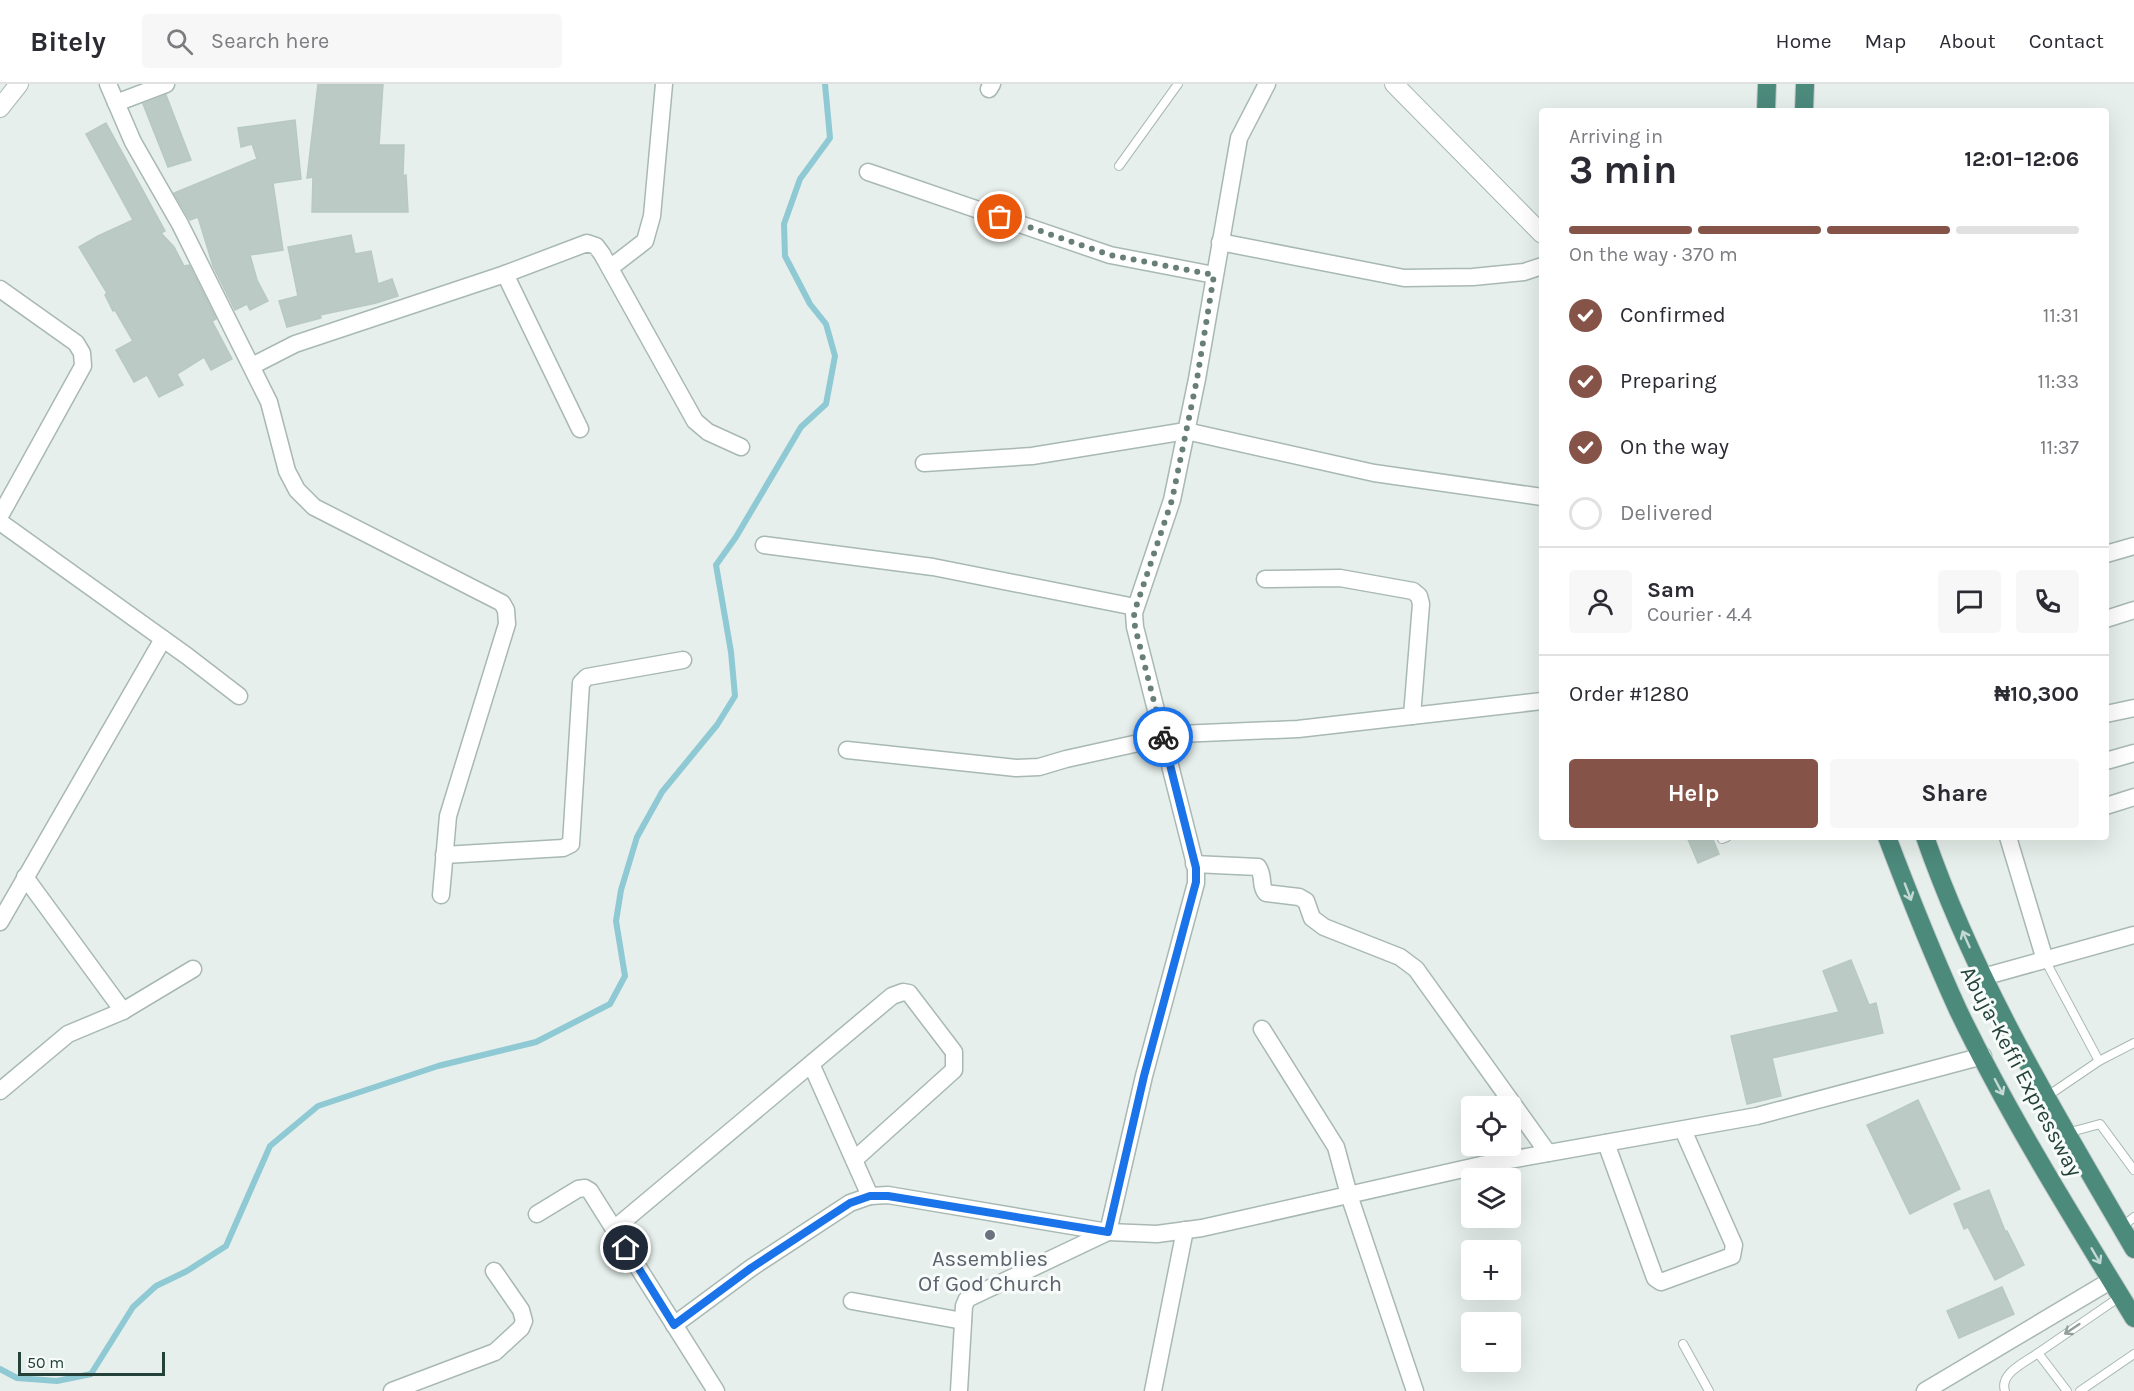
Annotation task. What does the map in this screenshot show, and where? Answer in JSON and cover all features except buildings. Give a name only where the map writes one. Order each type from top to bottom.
[{"type":"highway","points":[[1766,108],[1767,84]]},
{"type":"highway","points":[[1804,108],[1805,84]]},
{"type":"highway","name":"Abuja-Keffi Expressway","points":[[1888,840],[1919,921],[1959,1011],[2011,1110],[2110,1281],[2134,1318]]},
{"type":"highway","name":"Abuja-Keffi Expressway","points":[[1926,840],[1951,905],[2012,1037],[2065,1134],[2128,1222],[2134,1249]]},
{"type":"street","points":[[0,108],[19,84]]},
{"type":"street","points":[[108,84],[133,142],[180,224],[269,402],[287,471],[297,490],[314,507],[502,603],[506,610],[507,624],[448,816],[441,895]]},
{"type":"street","points":[[116,103],[166,84]]},
{"type":"street","points":[[610,268],[645,241],[652,216],[664,84]]},
{"type":"street","points":[[1108,1232],[1144,1076],[1196,882],[1194,864],[1135,627],[1134,613],[1172,500],[1239,138],[1266,84]]},
{"type":"street","points":[[1394,84],[1539,231]]},
{"type":"street","points":[[868,172],[1110,255],[1214,275]]},
{"type":"street","points":[[1220,242],[1404,278],[1473,277],[1524,272],[1539,267]]},
{"type":"street","points":[[252,366],[295,344],[505,274],[587,243],[596,246],[610,268],[695,421],[708,432],[741,447]]},
{"type":"street","points":[[505,274],[580,429]]},
{"type":"street","points":[[0,289],[76,343],[82,354],[83,366],[0,516]]},
{"type":"street","points":[[924,463],[1032,456],[1186,431],[1374,473],[1539,497]]},
{"type":"street","points":[[0,522],[238,696]]},
{"type":"street","points":[[764,545],[933,567],[1135,607]]},
{"type":"street","points":[[2109,553],[2134,546]]},
{"type":"street","points":[[1265,579],[1340,578],[1413,591],[1419,596],[1421,604],[1412,716]]},
{"type":"street","points":[[2109,618],[2134,610]]},
{"type":"street","points":[[0,922],[163,639]]},
{"type":"street","points":[[444,855],[563,848],[571,844],[581,683],[587,677],[683,660]]},
{"type":"street","points":[[847,750],[1016,768],[1039,767],[1179,734],[1298,729],[1539,701]]},
{"type":"street","points":[[2109,713],[2134,708]]},
{"type":"street","points":[[2109,760],[2134,753]]},
{"type":"street","points":[[2109,805],[2134,797]]},
{"type":"street","points":[[2011,840],[2045,960]]},
{"type":"street","points":[[1194,864],[1258,867],[1262,873],[1262,889],[1266,893],[1299,897],[1306,901],[1312,918],[1324,927],[1400,957],[1416,969],[1548,1153]]},
{"type":"street","points":[[25,877],[123,1011]]},
{"type":"street","points":[[1983,977],[2134,935]]},
{"type":"street","points":[[0,1091],[68,1034],[123,1011],[193,969]]},
{"type":"street","points":[[614,1229],[721,1138],[812,1066],[892,996],[903,992],[909,993],[954,1052],[954,1070],[854,1160]]},
{"type":"street","points":[[1262,1029],[1336,1147],[1349,1195],[1415,1391]]},
{"type":"street","points":[[674,1325],[751,1268],[850,1203],[870,1196],[888,1196],[1108,1232],[1157,1233],[1202,1228],[1481,1165],[1757,1116],[1983,1056]]},
{"type":"street","points":[[812,1066],[870,1196]]},
{"type":"street","points":[[1605,1143],[1655,1278],[1660,1282],[1732,1256],[1734,1252],[1734,1245],[1683,1130]]},
{"type":"street","points":[[537,1214],[578,1189],[585,1188],[590,1191],[716,1391]]},
{"type":"street","points":[[1153,1391],[1185,1230]]},
{"type":"street","points":[[959,1391],[964,1306],[970,1296],[1108,1232]]},
{"type":"street","points":[[392,1391],[495,1352],[520,1328],[524,1321],[520,1310],[495,1271]]},
{"type":"street","points":[[1925,1391],[2110,1281]]},
{"type":"street","points":[[852,1301],[963,1321]]},
{"type":"lane","points":[[1119,166],[1178,84]]},
{"type":"lane","points":[[2045,960],[2098,1061]]},
{"type":"lane","points":[[2046,1098],[2098,1061],[2134,1043]]},
{"type":"lane","points":[[2065,1134],[2100,1124],[2134,1170]]},
{"type":"lane","points":[[2005,1391],[2004,1382],[2007,1376],[2121,1296]]},
{"type":"lane","points":[[1683,1344],[1709,1391]]},
{"type":"lane","points":[[2038,1353],[2067,1391]]},
{"type":"lane","points":[[2080,1391],[2134,1354]]},
{"type":"waterway","points":[[0,1369],[17,1378],[57,1381],[91,1374],[133,1307],[156,1286],[187,1271],[226,1246],[270,1146],[318,1106],[438,1066],[536,1042],[610,1004],[625,976],[616,921],[621,890],[637,837],[662,792],[717,725],[735,696],[731,652],[716,565],[736,537],[801,427],[826,404],[835,356],[826,324],[810,304],[785,256],[784,224],[800,179],[830,138],[825,84]]},
{"type":"way so far","points":[[1000,217],[1110,255],[1214,275],[1197,379],[1172,500],[1140,589],[1134,613],[1135,627],[1163,737]]},
{"type":"place","name":"Assemblies Of God Church","points":[[990,1235]]},
{"type":"route","points":[[626,1248],[674,1325],[751,1268],[850,1203],[870,1196],[888,1196],[1108,1232],[1144,1076],[1196,882],[1196,868],[1163,737]]}]
